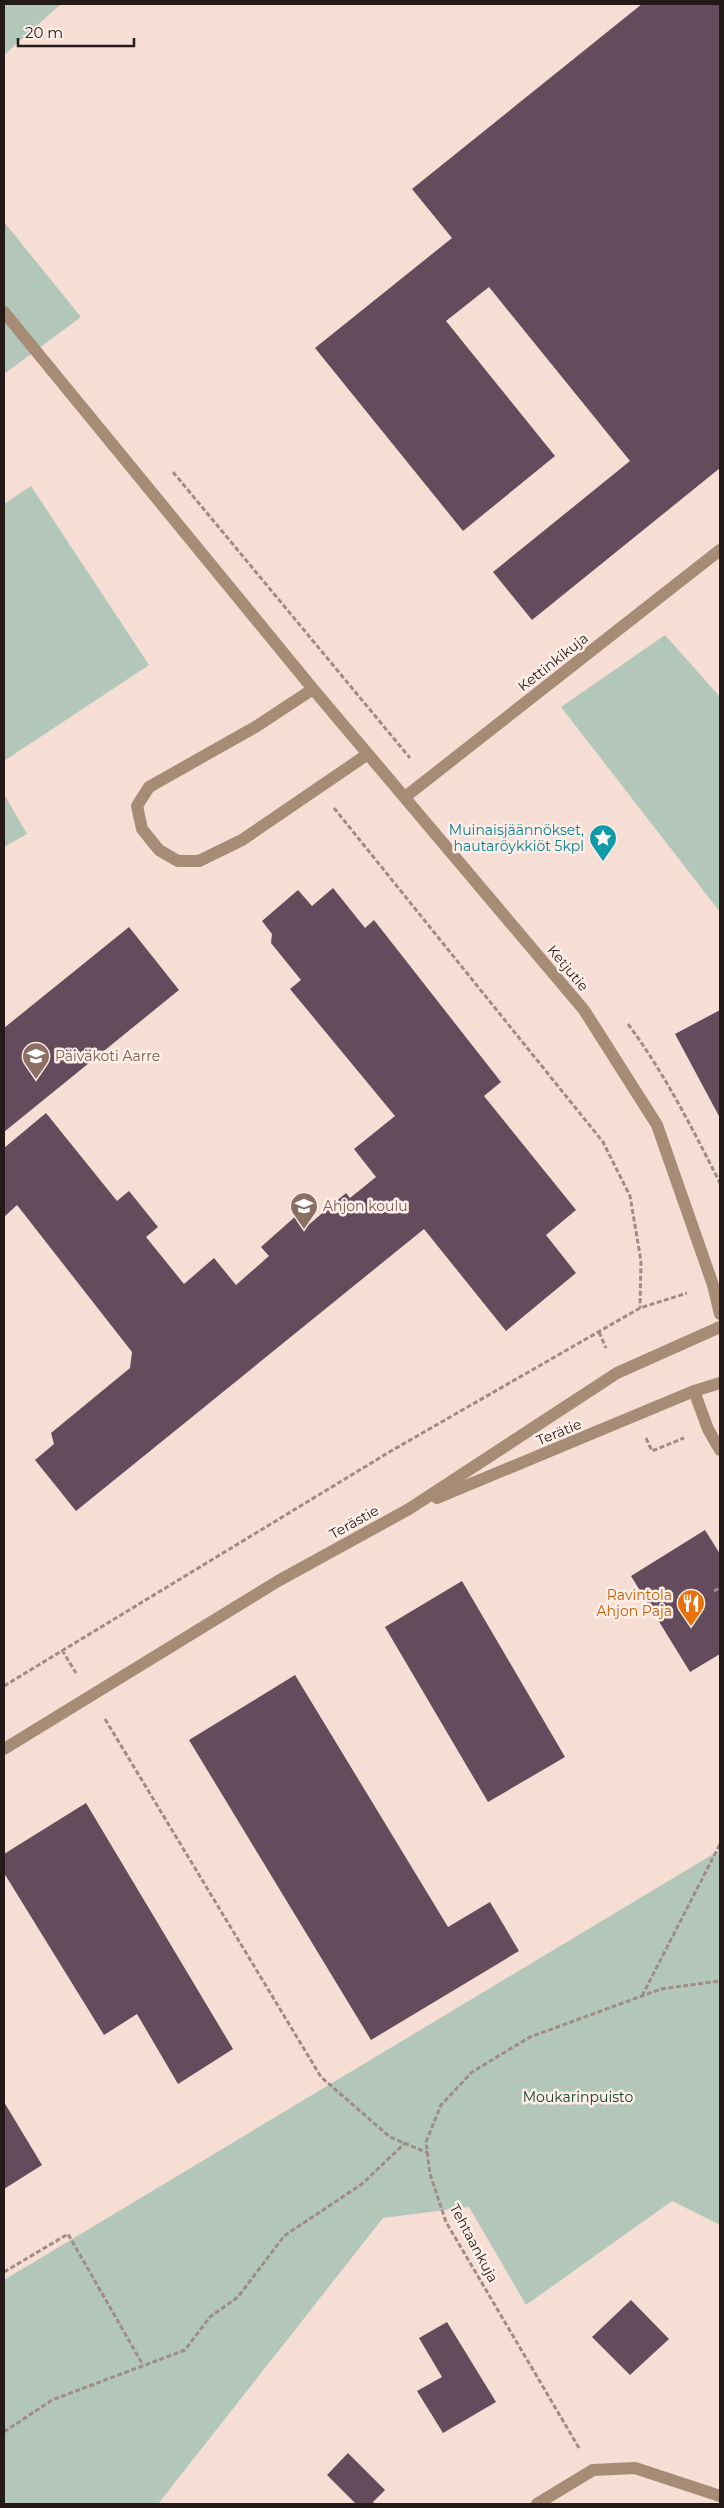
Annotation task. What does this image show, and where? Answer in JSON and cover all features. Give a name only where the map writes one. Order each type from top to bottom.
[{"type":"street","name":"Ketjutie","points":[[4,312],[313,689],[584,1010],[657,1125],[713,1285],[720,1314]]},
{"type":"street","name":"Kettinkikuja","points":[[405,797],[720,550]]},
{"type":"street","points":[[313,689],[257,726],[149,787],[137,806],[142,829],[159,850],[178,861],[199,861],[242,840],[368,754]]},
{"type":"street","name":"Terästie","points":[[4,1749],[278,1581],[409,1509],[617,1373],[720,1327]]},
{"type":"street","name":"Terätie","points":[[409,1509],[694,1391],[720,1383]]},
{"type":"street","points":[[694,1391],[708,1429],[720,1450]]},
{"type":"street","points":[[537,2504],[593,2470],[635,2468],[720,2496]]},
{"type":"path","points":[[318,788],[603,1142],[630,1196],[641,1261],[640,1308]]},
{"type":"path","points":[[4,1686],[391,1451],[640,1308],[713,1285]]},
{"type":"path","points":[[714,1591],[720,1588]]},
{"type":"path","points":[[62,1650],[321,2077],[390,2136],[428,2153]]},
{"type":"path","points":[[642,1996],[720,1844]]},
{"type":"path","name":"Tehtaankuja","points":[[593,2470],[446,2222],[430,2174],[426,2142],[441,2105],[472,2072],[530,2037],[661,1989],[720,1981]]},
{"type":"path","points":[[4,2432],[52,2400],[185,2350],[210,2317],[238,2297],[284,2236],[362,2184],[405,2143]]},
{"type":"path","points":[[4,2272],[68,2234],[143,2365]]},
{"type":"green space","points":[[4,4],[61,4],[4,55]]},
{"type":"green space","points":[[4,222],[81,317],[4,374]]},
{"type":"green space","points":[[31,486],[149,665],[4,761],[4,504]]},
{"type":"green space","points":[[665,635],[720,697],[720,912],[561,707]]},
{"type":"green space","points":[[4,794],[27,834],[4,847]]},
{"type":"green space","name":"Moukarinpuisto","points":[[720,1850],[720,2225],[672,2201],[526,2305],[469,2207],[383,2218],[158,2504],[4,2504],[4,2280]]},
{"type":"building","points":[[642,4],[720,4],[720,468],[532,620],[493,572],[630,461],[489,287],[446,321],[555,456],[463,531],[315,348],[452,238],[412,189]]},
{"type":"building","points":[[333,888],[365,928],[374,920],[501,1082],[484,1096],[576,1210],[546,1235],[576,1273],[506,1331],[424,1229],[76,1511],[35,1460],[54,1444],[51,1433],[130,1368],[132,1352],[17,1205],[4,1217],[4,1148],[46,1113],[117,1201],[129,1191],[158,1227],[146,1237],[184,1284],[214,1258],[236,1285],[269,1256],[261,1247],[297,1215],[306,1227],[346,1193],[350,1198],[376,1177],[354,1149],[395,1116],[290,989],[301,980],[271,943],[272,934],[262,921],[298,890],[312,906]]},
{"type":"building","name":"Päiväkoti Aarre","points":[[129,927],[179,990],[4,1132],[4,1028]]},
{"type":"building","points":[[720,1010],[720,1118],[675,1034]]},
{"type":"building","name":"Ravintola Ahjon Paja","points":[[705,1530],[720,1554],[720,1654],[690,1672],[631,1576]]},
{"type":"building","points":[[462,1581],[565,1757],[488,1802],[385,1627]]},
{"type":"building","points":[[295,1675],[448,1927],[490,1902],[519,1951],[371,2040],[189,1740]]},
{"type":"building","points":[[86,1803],[233,2049],[178,2084],[137,2014],[104,2035],[4,1873],[4,1854]]},
{"type":"building","points":[[4,2102],[42,2165],[4,2189]]},
{"type":"building","points":[[631,2300],[669,2339],[630,2375],[592,2337]]},
{"type":"building","points":[[447,2322],[496,2402],[443,2433],[417,2391],[442,2377],[419,2338]]},
{"type":"building","points":[[348,2453],[385,2490],[373,2502],[375,2504],[356,2504],[327,2475]]},
{"type":"place","name":"Muinaisjäännökset, hautaröykkiöt 5kpl","points":[[603,862]]},
{"type":"place","name":"Päiväkoti Aarre","points":[[36,1080]]},
{"type":"place","name":"Ahjon koulu","points":[[304,1230]]},
{"type":"place","name":"Ravintola Ahjon Paja","points":[[691,1627]]}]
